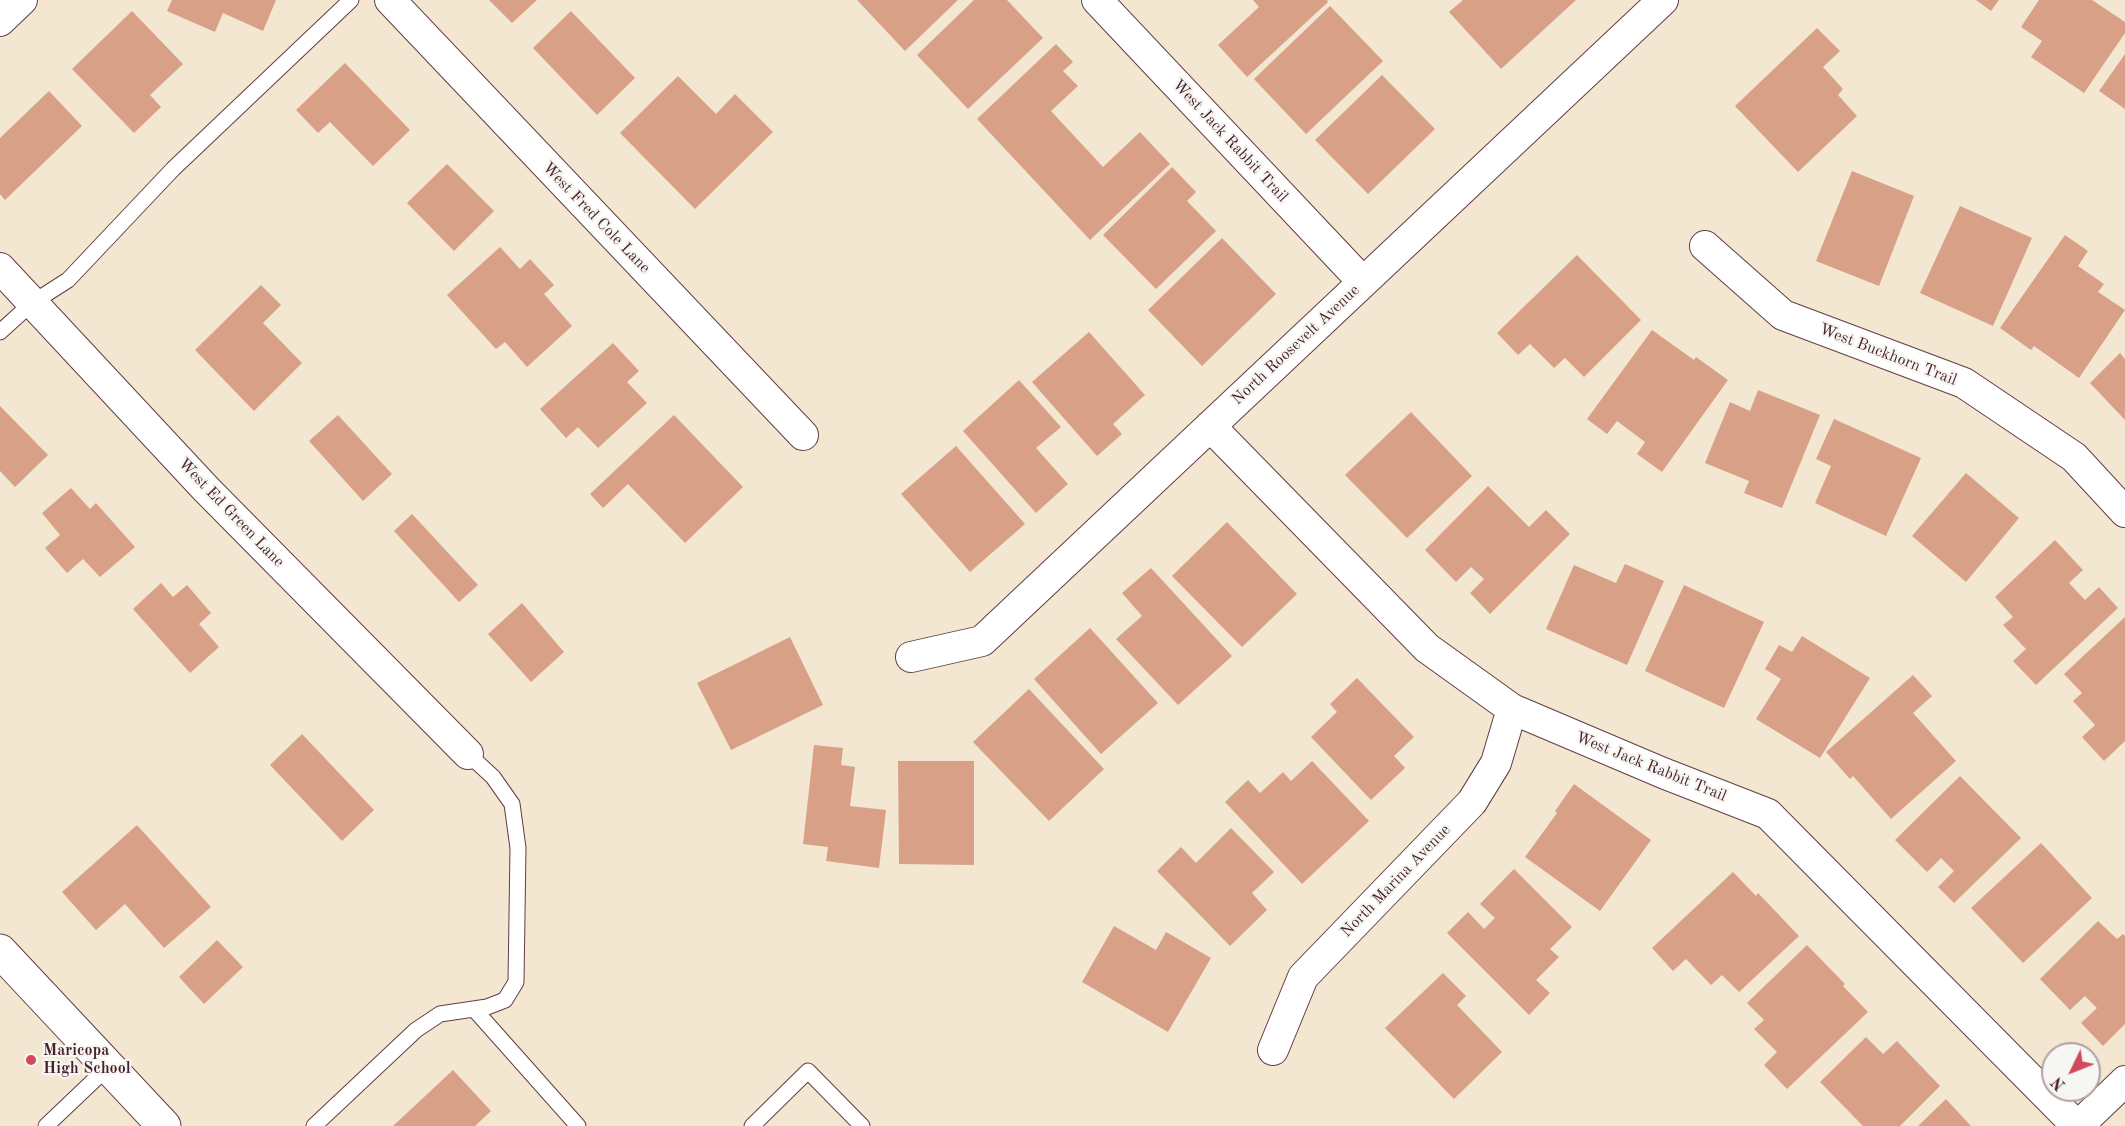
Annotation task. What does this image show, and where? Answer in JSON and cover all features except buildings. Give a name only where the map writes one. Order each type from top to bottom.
[{"type":"street","points":[[0,21],[22,0]]},
{"type":"street","name":"West Fred Cole Lane","points":[[390,0],[803,435]]},
{"type":"street","name":"West Jack Rabbit Trail","points":[[1097,0],[1363,282]]},
{"type":"street","name":"North Roosevelt Avenue","points":[[911,657],[982,641],[1663,0]]},
{"type":"street","name":"West Buckhorn Trail","points":[[1705,246],[1784,315],[1964,384],[2074,457],[2125,512]]},
{"type":"street","name":"West Ed Green Lane","points":[[0,268],[206,489],[468,754]]},
{"type":"street","name":"West Jack Rabbit Trail","points":[[1210,426],[1427,648],[1512,709],[1663,773],[1768,814],[2077,1126]]},
{"type":"street","name":"North Marina Avenue","points":[[1273,1050],[1303,977],[1472,802],[1496,763],[1512,709]]},
{"type":"street","points":[[0,951],[164,1126]]},
{"type":"street","points":[[2077,1126],[2125,1081]]},
{"type":"lane","points":[[0,332],[32,303],[68,280],[173,170],[351,0]]},
{"type":"lane","points":[[314,1126],[416,1030],[440,1014],[487,1007],[505,1000],[516,982],[518,848],[512,804],[493,777],[468,754]]},
{"type":"lane","points":[[474,1009],[578,1126]]},
{"type":"lane","points":[[46,1126],[108,1067]]},
{"type":"lane","points":[[752,1126],[808,1071],[862,1126]]},
{"type":"place","name":"Maricopa High School","points":[[31,1060]]}]
